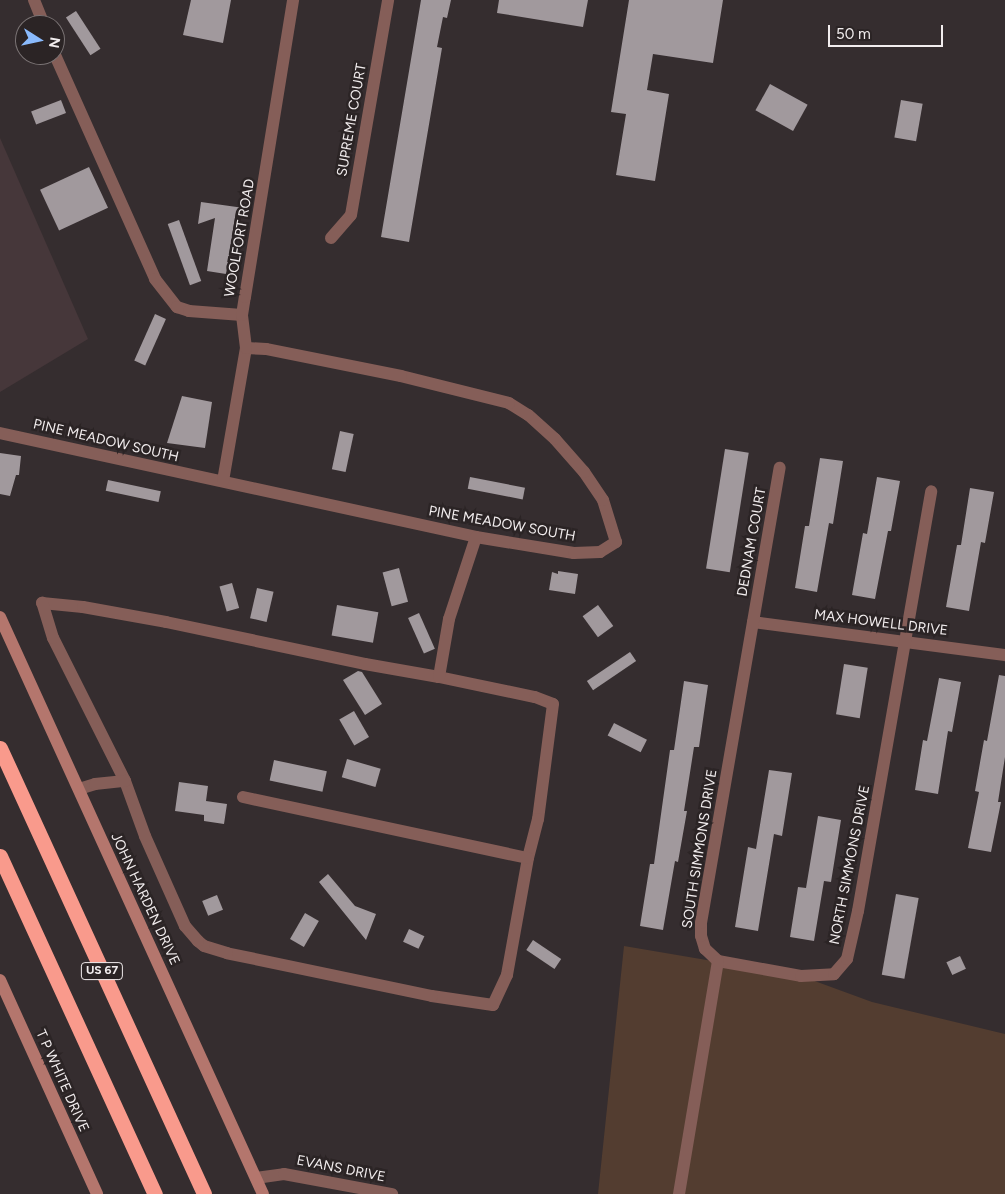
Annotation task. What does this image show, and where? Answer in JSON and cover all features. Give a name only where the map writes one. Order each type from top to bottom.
[{"type":"highway","name":"US 67","points":[[0,748],[204,1194]]},
{"type":"highway","name":"US 67","points":[[0,856],[155,1194]]},
{"type":"street","points":[[34,0],[40,15]]},
{"type":"street","name":"WOOLFORT ROAD","points":[[223,481],[246,348],[242,315],[293,0]]},
{"type":"street","name":"SUPREME COURT","points":[[331,238],[351,214],[388,0]]},
{"type":"street","points":[[58,65],[154,279],[177,307],[189,311],[242,315]]},
{"type":"street","name":"PINE MEADOW SOUTH","points":[[0,433],[476,537],[574,553],[600,552],[616,542],[603,500],[584,472],[555,439],[528,415],[509,403],[401,376],[266,349],[246,348]]},
{"type":"street","name":"DEDNAM COURT","points":[[753,622],[780,468]]},
{"type":"street","name":"NORTH SIMMONS DRIVE","points":[[718,961],[801,976],[834,974],[847,959],[858,911],[931,491]]},
{"type":"street","points":[[439,676],[449,619],[476,537]]},
{"type":"street","points":[[42,603],[83,607],[166,622],[365,664],[439,676],[535,698],[553,704],[538,819],[528,858],[508,974],[493,1005],[432,996],[227,953],[204,946],[185,926],[145,836],[125,781],[65,663],[46,620],[42,603]]},
{"type":"street","name":"JOHN HARDEN DRIVE","points":[[0,617],[263,1194]]},
{"type":"street","name":"MAX HOWELL DRIVE","points":[[753,622],[1005,655]]},
{"type":"street","name":"SOUTH SIMMONS DRIVE","points":[[718,961],[705,949],[701,936],[701,923],[753,622]]},
{"type":"street","points":[[79,789],[95,784],[125,781]]},
{"type":"street","points":[[243,797],[528,858]]},
{"type":"street","points":[[679,1194],[718,961]]},
{"type":"street","name":"T P WHITE DRIVE","points":[[0,980],[96,1194]]},
{"type":"street","name":"EVANS DRIVE","points":[[256,1178],[284,1174],[392,1194]]},
{"type":"shaded area","points":[[0,138],[88,339],[0,392]]},
{"type":"shaded area","points":[[624,946],[801,976],[872,1002],[1005,1034],[1005,1194],[598,1194]]},
{"type":"building","points":[[191,0],[231,0],[223,43],[183,35]]},
{"type":"building","points":[[421,0],[451,0],[447,18],[443,17],[437,47],[442,48],[409,242],[381,237]]},
{"type":"building","points":[[499,0],[588,0],[583,27],[497,13]]},
{"type":"building","points":[[629,0],[723,0],[713,63],[653,54],[647,90],[669,94],[655,181],[616,175],[626,114],[611,112]]},
{"type":"building","points":[[76,11],[101,49],[90,55],[66,18]]},
{"type":"building","points":[[770,84],[808,105],[793,131],[755,110]]},
{"type":"building","points":[[61,100],[66,113],[36,125],[31,111]]},
{"type":"building","points":[[901,100],[923,104],[916,141],[894,137]]},
{"type":"building","points":[[89,167],[108,208],[59,231],[40,190]]},
{"type":"building","points":[[201,202],[244,208],[236,211],[226,274],[207,271],[215,218],[198,224]]},
{"type":"building","points":[[179,220],[201,281],[190,285],[168,224]]},
{"type":"building","points":[[155,314],[166,319],[145,365],[134,361]]},
{"type":"building","points":[[182,396],[212,402],[205,448],[167,443]]},
{"type":"building","points":[[340,431],[354,434],[346,472],[332,469]]},
{"type":"building","points":[[725,449],[749,453],[730,572],[706,569]]},
{"type":"building","points":[[0,453],[21,456],[19,475],[16,475],[10,496],[0,494]]},
{"type":"building","points":[[820,458],[843,461],[833,524],[829,523],[817,592],[795,588],[805,526],[809,526]]},
{"type":"building","points":[[470,477],[525,488],[523,499],[468,489]]},
{"type":"building","points":[[877,477],[900,481],[891,531],[888,531],[875,599],[852,595],[863,533],[867,534]]},
{"type":"building","points":[[108,480],[161,491],[159,502],[106,491]]},
{"type":"building","points":[[970,488],[994,492],[985,543],[981,542],[969,611],[946,607],[957,545],[961,545]]},
{"type":"building","points":[[399,568],[408,602],[392,606],[383,572]]},
{"type":"building","points":[[558,571],[578,574],[575,594],[549,590],[552,572],[558,574]]},
{"type":"building","points":[[232,583],[239,608],[227,612],[220,587]]},
{"type":"building","points":[[257,588],[274,592],[267,622],[250,618]]},
{"type":"building","points":[[337,605],[378,612],[373,643],[332,636]]},
{"type":"building","points":[[598,605],[613,626],[598,637],[583,616]]},
{"type":"building","points":[[419,613],[435,649],[424,654],[408,618]]},
{"type":"building","points":[[630,652],[636,661],[593,690],[587,681]]},
{"type":"building","points":[[844,664],[868,668],[860,718],[836,714]]},
{"type":"building","points":[[358,671],[362,672],[382,704],[365,715],[343,680]]},
{"type":"building","points":[[999,675],[1005,676],[1005,757],[998,802],[1001,802],[991,852],[968,848],[979,792],[975,791],[984,740],[987,741]]},
{"type":"building","points":[[939,678],[961,682],[952,732],[948,731],[938,794],[915,790],[923,740],[927,741]]},
{"type":"building","points":[[684,681],[708,685],[699,747],[694,747],[684,811],[687,811],[678,862],[675,861],[663,930],[640,926],[650,864],[654,864],[670,750],[674,750]]},
{"type":"building","points":[[354,711],[369,737],[354,745],[339,720]]},
{"type":"building","points":[[614,723],[647,740],[641,752],[608,735]]},
{"type":"building","points":[[347,759],[381,769],[375,787],[342,777]]},
{"type":"building","points":[[274,760],[327,771],[322,792],[270,781]]},
{"type":"building","points":[[769,770],[792,773],[782,836],[774,834],[758,931],[735,927],[748,847],[756,849]]},
{"type":"building","points":[[179,782],[208,786],[206,801],[227,804],[224,824],[204,821],[204,815],[175,811]]},
{"type":"building","points":[[818,816],[841,820],[831,882],[824,881],[814,941],[790,937],[798,887],[806,888]]},
{"type":"building","points":[[328,874],[355,906],[376,914],[366,940],[319,882]]},
{"type":"building","points":[[896,894],[919,898],[904,979],[882,975]]},
{"type":"building","points":[[217,895],[223,910],[208,916],[202,901]]},
{"type":"building","points":[[305,913],[319,921],[304,947],[290,939]]},
{"type":"building","points":[[409,929],[424,936],[418,949],[403,942]]},
{"type":"building","points":[[533,940],[561,959],[554,969],[526,950]]},
{"type":"building","points":[[960,956],[966,969],[952,975],[946,962]]}]
